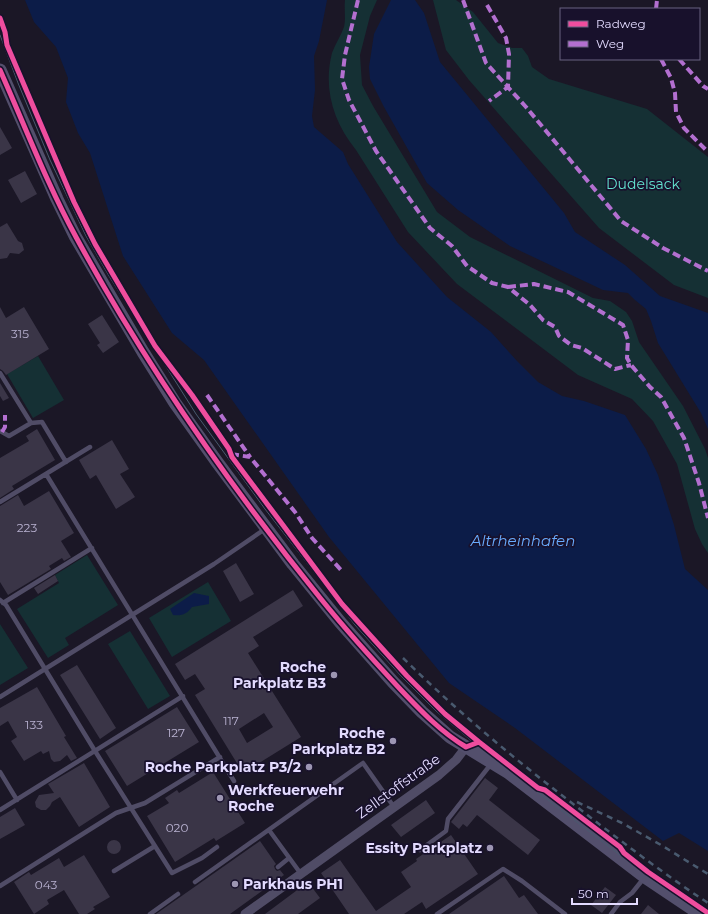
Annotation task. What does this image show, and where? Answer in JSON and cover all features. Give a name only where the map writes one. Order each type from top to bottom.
[{"type":"street","points":[[0,70],[56,199],[99,278],[175,403],[216,462],[296,568],[366,652],[422,712],[450,737],[509,773],[645,877],[700,914]]},
{"type":"street","name":"Zellstoffstraße","points":[[245,914],[439,775],[456,760],[466,747]]},
{"type":"lane","points":[[0,373],[31,423]]},
{"type":"lane","points":[[0,431],[9,436],[31,423],[42,422],[66,462]]},
{"type":"lane","points":[[0,502],[90,447]]},
{"type":"lane","points":[[46,474],[234,781]]},
{"type":"lane","points":[[0,697],[214,564],[266,528]]},
{"type":"lane","points":[[92,548],[2,601],[6,605],[95,751],[172,873],[202,858],[217,847]]},
{"type":"lane","points":[[0,810],[183,696]]},
{"type":"lane","points":[[0,886],[116,813],[145,803],[220,757]]},
{"type":"lane","points":[[195,882],[363,763],[394,807]]},
{"type":"lane","points":[[420,850],[446,831],[448,819],[492,763]]},
{"type":"lane","points":[[0,772],[17,800]]},
{"type":"lane","points":[[269,830],[300,874]]},
{"type":"lane","points":[[114,871],[154,846]]},
{"type":"lane","points":[[278,867],[289,858]]},
{"type":"lane","points":[[437,914],[503,868],[565,914]]},
{"type":"lane","points":[[611,914],[620,902],[632,894],[645,877]]},
{"type":"lane","points":[[150,914],[178,894]]},
{"type":"green space","points":[[345,0],[377,0],[370,16],[360,55],[362,85],[373,106],[437,212],[470,237],[593,298],[610,301],[626,312],[632,321],[639,342],[683,406],[708,458],[708,553],[695,529],[677,464],[653,421],[632,399],[578,375],[457,284],[408,232],[341,128],[332,104],[329,79],[330,66],[332,53],[344,27]]},
{"type":"green space","name":"Dudelsack","points":[[433,0],[456,0],[473,12],[498,43],[512,48],[522,48],[528,56],[532,67],[549,79],[647,109],[708,157],[708,298],[674,285],[599,228],[469,80],[446,50]]},
{"type":"green space","points":[[38,356],[64,400],[33,418],[7,374]]},
{"type":"green space","points":[[87,555],[118,605],[65,638],[69,645],[48,658],[17,609],[59,583],[55,575]]},
{"type":"green space","points":[[208,582],[231,621],[172,657],[149,618]]},
{"type":"green space","points":[[0,624],[28,668],[0,685]]},
{"type":"green space","points":[[130,631],[170,696],[148,709],[108,644]]},
{"type":"water","name":"Altrheinhafen","points":[[25,0],[327,0],[319,41],[314,56],[315,90],[312,116],[314,127],[343,152],[348,164],[397,242],[447,297],[491,332],[538,382],[562,396],[584,401],[625,415],[646,449],[658,475],[674,525],[685,569],[708,590],[708,851],[679,833],[663,841],[515,728],[449,683],[329,537],[204,360],[172,333],[123,256],[90,153],[78,133],[66,102],[68,78],[56,47],[34,22]]},
{"type":"water","points":[[391,0],[415,0],[424,13],[440,62],[564,213],[575,232],[625,265],[660,296],[708,313],[708,429],[701,413],[658,343],[646,309],[628,293],[603,290],[510,246],[458,210],[427,183],[370,79],[369,67],[374,34]]},
{"type":"water","points":[[194,593],[209,596],[209,604],[192,607],[182,615],[173,615],[170,609]]},
{"type":"building","points":[[0,127],[12,148],[0,155]]},
{"type":"building","points":[[25,171],[37,194],[21,203],[8,180]]},
{"type":"building","points":[[7,223],[18,241],[22,243],[24,250],[19,254],[10,253],[7,258],[0,259],[0,227]]},
{"type":"building","points":[[0,307],[6,318],[24,307],[49,349],[6,375],[0,369]]},
{"type":"building","points":[[102,315],[119,342],[103,353],[97,345],[100,343],[88,324]]},
{"type":"building","points":[[0,383],[9,398],[3,401],[0,396]]},
{"type":"building","points":[[37,429],[55,460],[12,486],[14,489],[0,498],[0,458],[29,441],[26,436]]},
{"type":"building","points":[[112,440],[129,469],[120,474],[135,497],[116,509],[96,475],[90,479],[79,460]]},
{"type":"building","points":[[49,491],[74,533],[61,541],[71,557],[64,561],[62,558],[49,566],[51,569],[8,595],[0,582],[0,506],[18,495],[24,506]]},
{"type":"building","points":[[236,563],[254,594],[240,602],[223,571]]},
{"type":"building","points":[[55,575],[58,581],[38,594],[34,588]]},
{"type":"building","points":[[293,590],[303,606],[253,637],[259,646],[248,653],[301,737],[243,773],[195,695],[205,689],[195,674],[185,680],[175,664]],"holes":[[[264,713],[273,727],[247,743],[239,729]]]},
{"type":"building","points":[[77,665],[116,728],[100,739],[60,675]]},
{"type":"building","points":[[37,687],[66,736],[64,737],[77,758],[71,761],[67,755],[60,761],[54,762],[51,759],[49,751],[43,754],[41,751],[24,761],[11,741],[17,737],[8,721],[0,726],[0,708]]},
{"type":"building","points":[[177,707],[199,742],[127,786],[105,751]]},
{"type":"building","points":[[84,763],[110,807],[79,827],[60,797],[52,802],[46,810],[41,810],[36,807],[35,802],[39,795],[54,793],[48,784]]},
{"type":"building","points":[[213,772],[245,823],[216,841],[214,838],[175,862],[147,816],[169,803],[165,798],[177,790],[179,793]]},
{"type":"building","points":[[485,778],[498,788],[489,800],[540,840],[528,855],[477,815],[467,827],[463,824],[459,829],[451,822]]},
{"type":"building","points":[[426,800],[435,813],[401,837],[391,825]]},
{"type":"building","points":[[15,808],[25,825],[0,839],[0,817]]},
{"type":"building","points":[[451,835],[478,874],[426,909],[422,902],[404,914],[349,914],[321,873],[340,860],[376,911],[411,887],[401,872],[417,861],[416,859]]},
{"type":"building","points":[[114,840],[119,842],[121,847],[119,852],[114,854],[109,852],[107,847],[109,842]]},
{"type":"building","name":"Parkhaus PH1","points":[[260,841],[276,864],[274,866],[275,869],[277,871],[280,870],[284,875],[230,914],[156,914]]},
{"type":"building","points":[[84,855],[110,897],[93,907],[95,909],[87,914],[79,914],[64,890],[47,900],[49,904],[34,914],[14,882],[29,872],[31,875],[59,858],[64,867]]},
{"type":"building","points":[[504,876],[519,898],[524,895],[538,914],[449,914]]},
{"type":"building","points":[[308,882],[320,898],[298,914],[265,914]]},
{"type":"building","points":[[605,887],[616,895],[602,913],[591,905]]},
{"type":"building","points":[[648,905],[659,914],[641,914]]},
{"type":"tram line","points":[[0,35],[50,160],[86,236],[109,276],[196,414],[265,509],[355,625],[403,678],[436,711],[480,748],[654,881],[703,914]]},
{"type":"railway","points":[[403,658],[467,718],[534,774],[643,858],[708,903]]},
{"type":"railway","points":[[577,802],[622,823],[708,874]]},
{"type":"marked path","points":[[358,0],[345,55],[342,79],[349,100],[376,151],[430,228],[452,246],[467,266],[492,283],[508,287],[530,305],[543,320],[555,327],[559,336],[571,345],[582,348],[615,369],[631,365]]},
{"type":"marked path","points":[[463,0],[486,63],[526,107],[621,221],[663,248],[708,271]]},
{"type":"marked path","points":[[656,8],[657,0]]},
{"type":"marked path","points":[[487,5],[506,38],[509,54],[508,87],[489,101]]},
{"type":"marked path","points":[[662,60],[671,78],[675,93],[676,112],[684,128],[708,152]]},
{"type":"marked path","points":[[680,60],[703,86],[708,89]]},
{"type":"marked path","points":[[508,287],[534,284],[568,292],[623,325],[628,340],[627,358],[631,365],[650,387],[661,397],[684,438],[699,483],[708,518]]},
{"type":"marked path","points":[[207,395],[250,457]]},
{"type":"marked path","points":[[2,432],[5,427],[5,415]]},
{"type":"marked path","points":[[231,454],[250,457],[295,512],[312,538],[341,570]]},
{"type":"cycle path","points":[[0,18],[5,32],[7,45],[74,202],[95,244],[155,346],[192,395],[229,449],[232,457],[342,604],[407,676],[445,714],[538,788],[545,790],[620,847],[624,853],[648,872],[708,913]]},
{"type":"cycle path","points":[[0,70],[65,217],[131,332],[190,424],[287,556],[360,645],[416,706],[448,735],[466,747],[479,742]]},
{"type":"place","name":"Roche Parkplatz B3","points":[[334,675]]},
{"type":"place","name":"Roche Parkplatz B2","points":[[393,741]]},
{"type":"place","name":"Roche Parkplatz P3/2","points":[[309,767]]},
{"type":"place","name":"Werkfeuerwehr Roche","points":[[220,798]]},
{"type":"place","name":"Essity Parkplatz","points":[[490,848]]},
{"type":"place","name":"Parkhaus PH1","points":[[235,884]]}]
